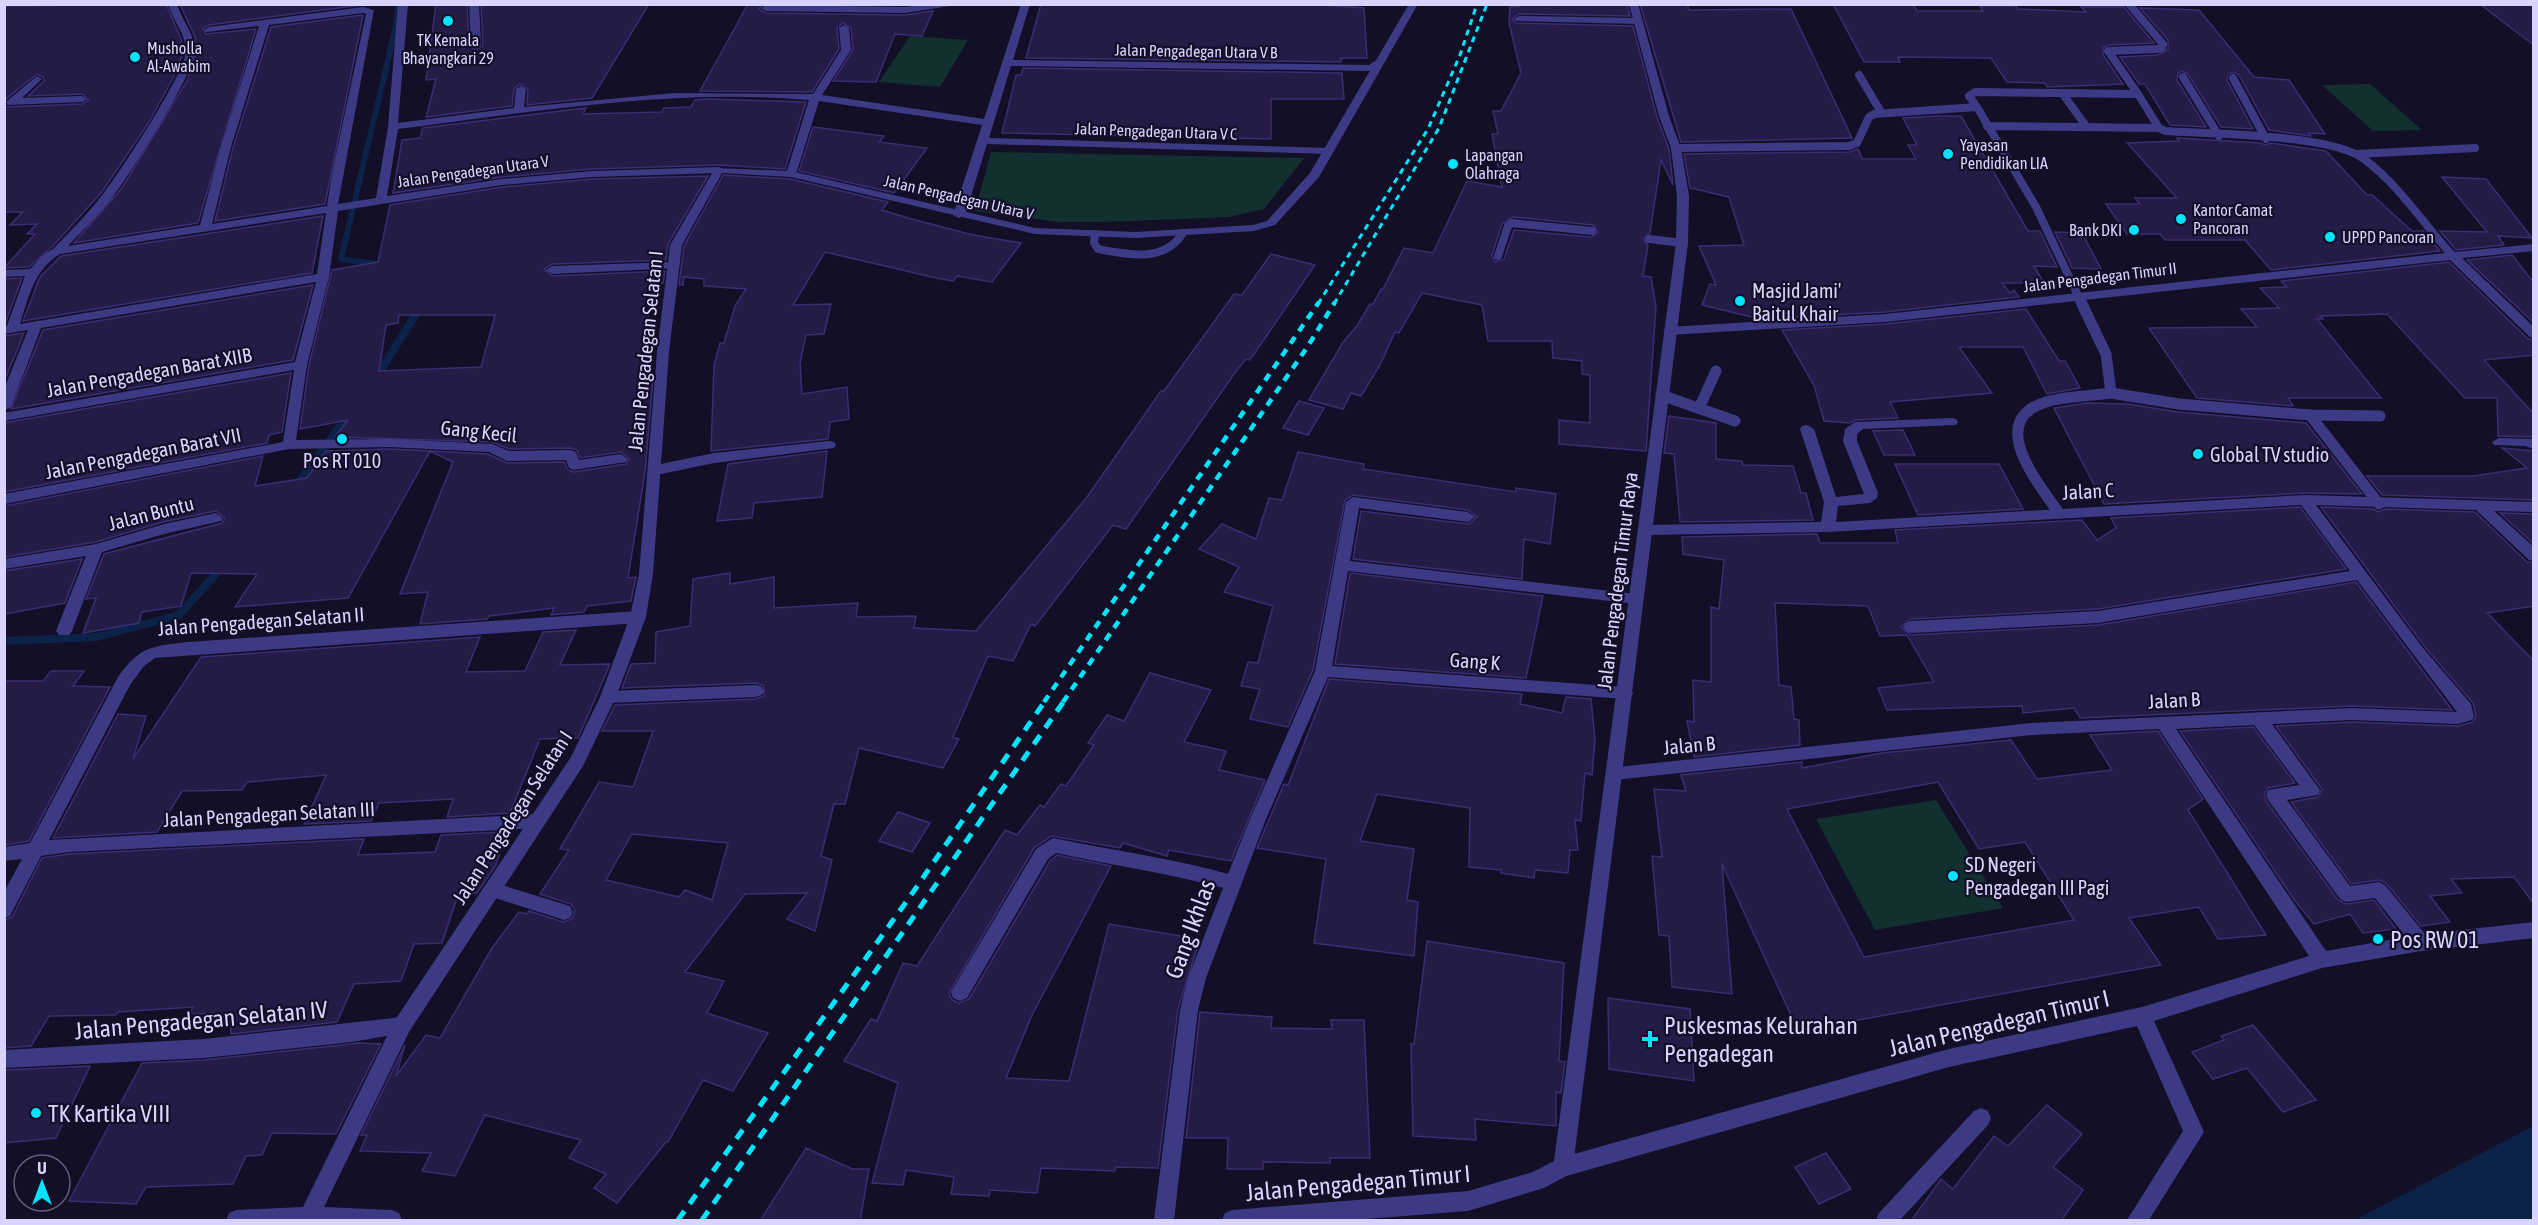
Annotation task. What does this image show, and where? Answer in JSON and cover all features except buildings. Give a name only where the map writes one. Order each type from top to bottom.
[{"type":"street","points":[[57,251],[108,196],[176,90],[191,53],[187,32],[176,16],[172,4]]},
{"type":"street","points":[[377,200],[393,127],[403,4]]},
{"type":"street","points":[[474,4],[476,45]]},
{"type":"street","points":[[766,8],[904,10],[958,4]]},
{"type":"street","points":[[959,215],[1026,4]]},
{"type":"street","name":"Jalan Pengadegan Utara V","points":[[8,329],[32,272],[41,259],[57,251],[337,206],[548,176],[719,170],[791,174],[1035,231],[1095,234],[1254,228],[1271,223],[1315,175],[1414,4]]},
{"type":"street","name":"Jalan Pengadegan Timur Raya","points":[[1563,1167],[1682,243],[1683,196],[1676,148],[1664,116],[1633,4]]},
{"type":"street","points":[[209,30],[363,10],[371,12],[337,174],[337,206],[323,277],[301,366],[289,445]]},
{"type":"street","points":[[1519,19],[1639,21]]},
{"type":"street","points":[[206,227],[226,147],[265,22]]},
{"type":"street","points":[[791,174],[815,98],[846,50],[844,28]]},
{"type":"street","name":"Jalan Pengadegan Utara V B","points":[[1008,63],[1371,68],[1382,60]]},
{"type":"street","points":[[8,104],[37,79]]},
{"type":"street","points":[[519,110],[521,89]]},
{"type":"street","points":[[393,127],[519,110],[675,96],[848,100],[988,123]]},
{"type":"street","points":[[8,104],[31,100],[82,99]]},
{"type":"street","points":[[4,115],[10,111],[8,104]]},
{"type":"street","name":"Jalan Pengadegan Utara V C","points":[[982,141],[1329,151]]},
{"type":"street","name":"Jalan Pengadegan Selatan I","points":[[308,1219],[402,1026],[578,761],[608,697],[638,617],[646,574],[656,470],[663,351],[676,244],[719,170]]},
{"type":"street","name":"Jalan Pengadegan Timur II","points":[[1669,331],[1885,318],[2451,254],[2534,247]]},
{"type":"street","points":[[2451,254],[2534,334]]},
{"type":"street","points":[[552,270],[673,266]]},
{"type":"street","points":[[4,274],[32,272]]},
{"type":"street","points":[[8,329],[323,277]]},
{"type":"street","points":[[4,406],[36,324]]},
{"type":"street","name":"Jalan Pengadegan Barat XIIB","points":[[4,417],[301,366]]},
{"type":"street","points":[[1831,502],[1870,498],[1871,493],[1850,441],[1850,432],[1860,425],[1951,422]]},
{"type":"street","points":[[1806,429],[1831,502],[1832,513],[1827,527]]},
{"type":"street","points":[[2499,442],[2527,442],[2534,445]]},
{"type":"street","name":"Gang Kecil","points":[[289,445],[331,446],[389,443],[492,448],[507,456],[571,455],[574,465],[621,459]]},
{"type":"street","name":"Jalan Pengadegan Barat VII","points":[[4,499],[289,445]]},
{"type":"street","points":[[656,470],[714,458],[828,445]]},
{"type":"street","name":"Jalan C","points":[[1645,530],[1827,527],[2058,512],[2305,500],[2534,507]]},
{"type":"street","name":"Jalan B","points":[[1614,773],[2032,729],[2162,721],[2351,714],[2458,718],[2466,716],[2465,708],[2418,652],[2305,500]]},
{"type":"street","name":"Gang Ikhlas","points":[[1164,1221],[1189,1010],[1197,978],[1258,819],[1323,671],[1354,502],[1468,517]]},
{"type":"street","points":[[2480,506],[2534,556]]},
{"type":"street","name":"Jalan Buntu","points":[[4,564],[96,549],[164,529],[216,518]]},
{"type":"street","name":"Jalan Buntu","points":[[64,631],[96,549]]},
{"type":"street","points":[[1341,565],[1636,599]]},
{"type":"street","points":[[1911,627],[2098,617],[2361,574]]},
{"type":"street","name":"Jalan Pengadegan Selatan II","points":[[4,910],[124,681],[139,659],[147,653],[200,647],[638,617]]},
{"type":"street","name":"Gang K","points":[[1323,671],[1625,693]]},
{"type":"street","points":[[608,697],[756,691]]},
{"type":"street","points":[[2258,718],[2312,789],[2274,795],[2346,894],[2379,890],[2421,943]]},
{"type":"street","points":[[2162,721],[2322,960]]},
{"type":"street","name":"Jalan Pengadegan Selatan III","points":[[4,854],[38,848],[537,821]]},
{"type":"street","points":[[960,992],[1042,854],[1053,845],[1142,864],[1190,871],[1234,883]]},
{"type":"street","points":[[492,890],[564,912]]},
{"type":"street","name":"Jalan Pengadegan Timur I","points":[[1232,1221],[1468,1201],[1537,1181],[1563,1167],[1948,1058],[2142,1016],[2322,960],[2421,943],[2534,930]]},
{"type":"street","points":[[2137,1221],[2194,1132],[2142,1016]]},
{"type":"street","name":"Jalan Pengadegan Selatan IV","points":[[4,1059],[102,1057],[239,1046],[402,1026]]},
{"type":"street","points":[[1886,1221],[1982,1118]]},
{"type":"street","points":[[236,1221],[308,1219],[392,1221]]},
{"type":"lane","points":[[2129,4],[2163,44],[2162,48],[2108,51],[2159,128]]},
{"type":"lane","points":[[1859,75],[1881,112]]},
{"type":"lane","points":[[2183,77],[2219,135]]},
{"type":"lane","points":[[2233,78],[2266,139]]},
{"type":"lane","points":[[2111,393],[2110,371],[2106,354],[2036,207],[1969,96],[1970,93],[2138,94]]},
{"type":"lane","points":[[2062,93],[2086,126]]},
{"type":"lane","points":[[1676,148],[1850,146],[1857,143],[1869,117],[1881,112],[1977,107]]},
{"type":"lane","points":[[1987,126],[2159,128],[2174,132],[2327,144],[2357,154],[2372,166],[2451,254]]},
{"type":"lane","points":[[2357,154],[2475,148]]},
{"type":"lane","points":[[1498,256],[1508,226],[1512,223],[1592,231]]},
{"type":"lane","points":[[1095,234],[1098,249],[1130,255],[1169,250],[1180,241],[1183,232]]},
{"type":"lane","points":[[1649,238],[1682,243]]},
{"type":"lane","points":[[1699,408],[1716,371]]},
{"type":"lane","points":[[2058,512],[2015,438],[2016,423],[2020,414],[2045,402],[2111,393],[2179,404],[2310,415],[2380,416]]},
{"type":"lane","points":[[1661,395],[1735,421]]},
{"type":"lane","points":[[2310,415],[2379,504]]},
{"type":"green space","points":[[910,36],[968,40],[940,87],[879,82]]},
{"type":"green space","points":[[2370,84],[2422,130],[2373,131],[2322,85]]},
{"type":"green space","points":[[991,152],[1304,158],[1264,209],[1229,217],[1059,222],[975,211]]},
{"type":"green space","points":[[1936,800],[2003,908],[1875,930],[1816,819]]},
{"type":"water","points":[[2533,1126],[2533,1220],[2355,1220]]},
{"type":"waterway","points":[[383,265],[341,259],[396,26],[398,4]]},
{"type":"waterway","points":[[374,381],[421,306]]},
{"type":"waterway","points":[[295,487],[351,411]]},
{"type":"waterway","points":[[4,641],[97,637],[179,615],[223,566]]},
{"type":"railway","points":[[1318,304],[1428,129],[1460,55],[1477,4]]},
{"type":"railway","points":[[1334,304],[1439,128],[1487,4]]},
{"type":"railway","points":[[1044,702],[1319,302]]},
{"type":"railway","points":[[1063,702],[1308,346],[1335,302]]},
{"type":"railway","points":[[678,1220],[909,898],[1045,701]]},
{"type":"railway","points":[[702,1220],[1064,701]]},
{"type":"place","name":"TK Kemala Bhayangkari 29","points":[[448,21]]},
{"type":"place","name":"Musholla Al-Awabim","points":[[135,57]]},
{"type":"place","name":"Yayasan Pendidikan LIA","points":[[1948,154]]},
{"type":"place","name":"Lapangan Olahraga","points":[[1453,164]]},
{"type":"place","name":"Kantor Camat Pancoran","points":[[2181,219]]},
{"type":"place","name":"Bank DKI","points":[[2134,230]]},
{"type":"place","name":"UPPD Pancoran","points":[[2330,237]]},
{"type":"place","name":"Masjid Jami' Baitul Khair","points":[[1740,301]]},
{"type":"place","name":"Pos RT 010","points":[[342,439]]},
{"type":"place","name":"Global TV studio","points":[[2198,454]]},
{"type":"place","name":"SD Negeri Pengadegan III Pagi","points":[[1953,876]]},
{"type":"place","name":"Pos RW 01","points":[[2378,939]]},
{"type":"place","name":"Puskesmas Kelurahan Pengadegan","points":[[1650,1039]]},
{"type":"place","name":"TK Kartika VIII","points":[[36,1113]]}]
